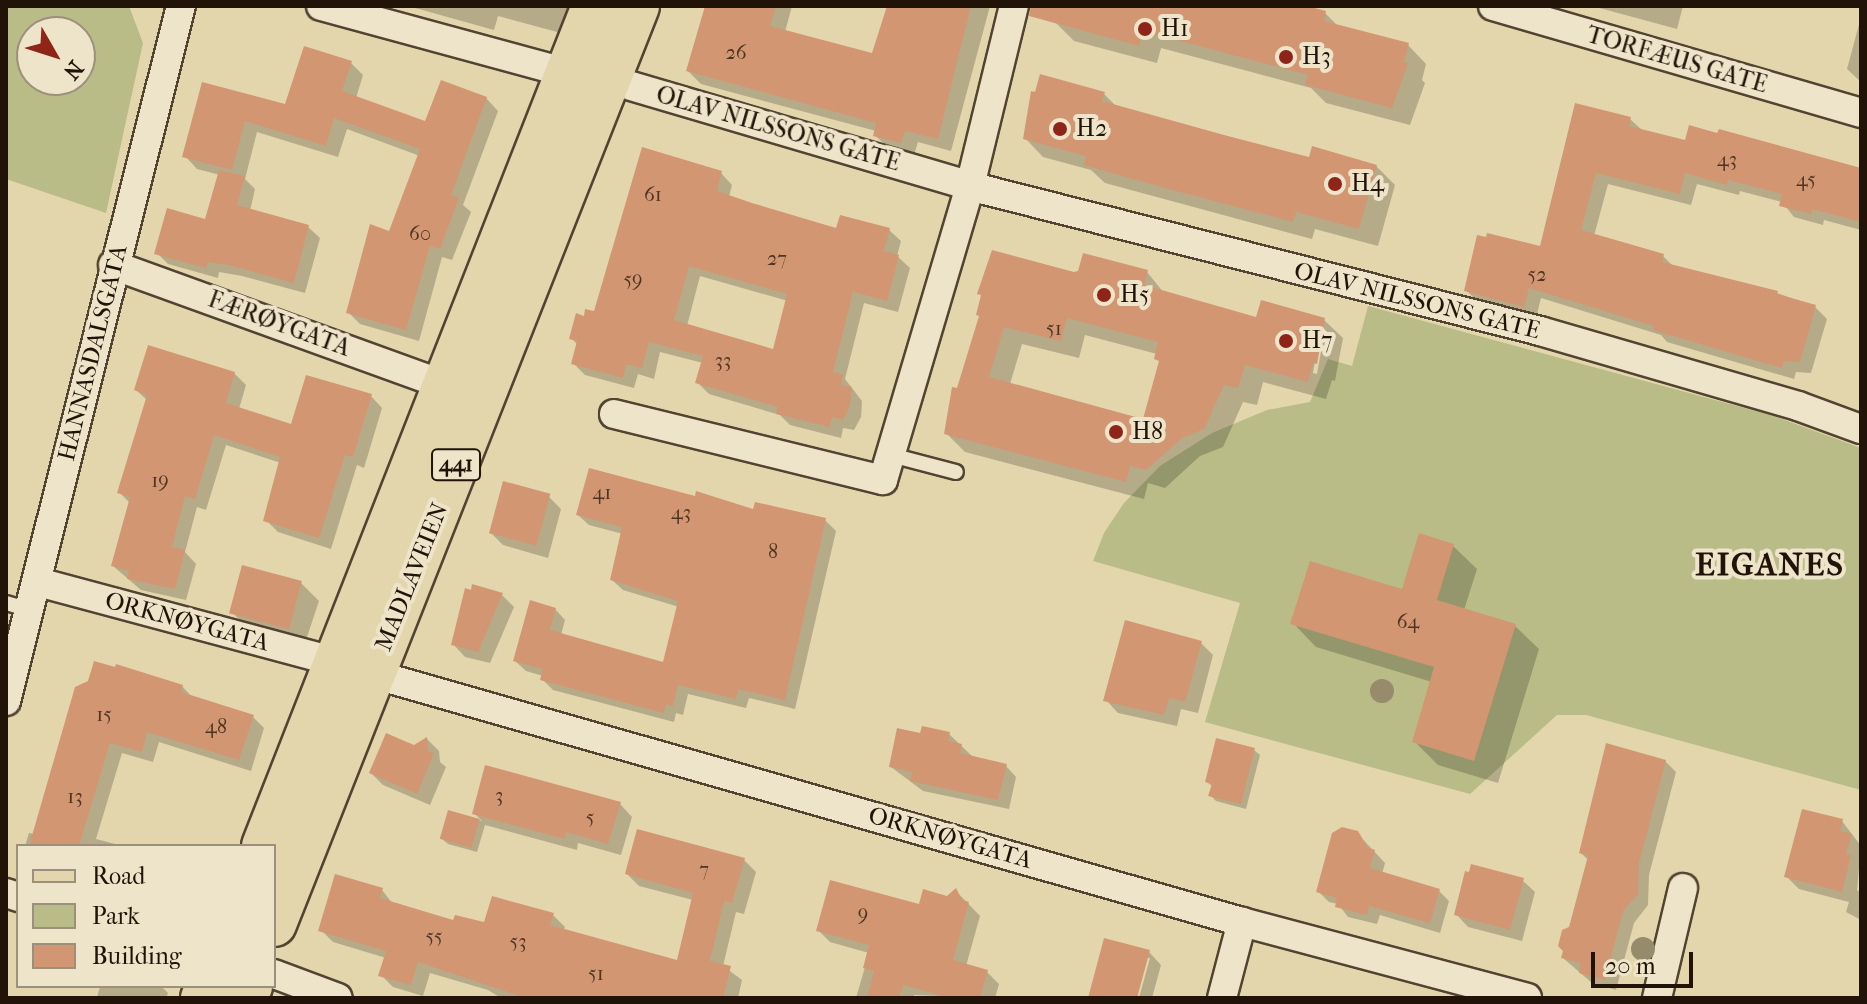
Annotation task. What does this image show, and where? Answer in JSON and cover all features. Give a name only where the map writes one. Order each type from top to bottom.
[{"type":"main road","name":"MADLAVEIEN","points":[[276,918],[444,385],[550,68],[594,6]]},
{"type":"main road","name":"MADLAVEIEN","points":[[265,844],[355,668],[637,6]]},
{"type":"street","name":"HANNASDALSGATA","points":[[6,701],[18,607],[38,582],[113,265],[181,6]]},
{"type":"street","points":[[321,6],[550,68]]},
{"type":"street","points":[[614,414],[883,480],[970,186],[1014,6]]},
{"type":"street","name":"TORFÆUS GATE","points":[[1493,6],[1861,113]]},
{"type":"street","name":"OLAV NILSSONS GATE","points":[[631,86],[970,186],[1540,331],[1798,406],[1861,429]]},
{"type":"street","name":"FÆRØYGATA","points":[[113,265],[444,385]]},
{"type":"street","name":"ORKNØYGATA","points":[[38,582],[355,668],[1242,922],[1527,998]]},
{"type":"street","points":[[1657,998],[1683,888]]},
{"type":"street","points":[[1222,998],[1242,922]]},
{"type":"street","points":[[276,975],[338,998]]},
{"type":"lane","points":[[891,455],[956,472]]},
{"type":"green space","points":[[8,6],[129,6],[143,43],[106,213],[6,179]]},
{"type":"green space","points":[[1368,306],[1774,416],[1861,448],[1861,790],[1586,715],[1557,715],[1470,794],[1205,722],[1240,603],[1093,561],[1104,533],[1124,503],[1160,466],[1212,433],[1267,410],[1310,402],[1328,359],[1352,366]]},
{"type":"building","points":[[705,6],[776,6],[770,26],[872,53],[887,6],[971,6],[938,139],[905,131],[901,143],[873,136],[876,123],[686,71]]},
{"type":"building","points":[[1031,6],[1307,6],[1326,11],[1324,21],[1409,43],[1404,62],[1408,63],[1392,108],[1305,85],[1308,75],[1143,31],[1139,46],[1029,16]]},
{"type":"building","points":[[304,46],[352,61],[342,91],[425,121],[441,80],[487,97],[451,195],[459,198],[440,249],[430,246],[406,330],[346,313],[370,224],[389,231],[420,149],[334,118],[326,146],[245,121],[232,170],[182,157],[202,82],[285,104]]},
{"type":"building","points":[[1040,74],[1105,92],[1102,101],[1224,135],[1309,157],[1312,146],[1377,165],[1359,229],[1296,212],[1293,222],[1169,189],[1084,165],[1086,156],[1023,139],[1031,91],[1035,92]]},
{"type":"building","points":[[1575,103],[1631,117],[1629,126],[1685,140],[1689,125],[1717,133],[1719,129],[1861,168],[1861,222],[1812,209],[1811,214],[1779,206],[1782,194],[1728,180],[1727,185],[1685,173],[1680,194],[1596,173],[1581,230],[1664,254],[1662,262],[1778,291],[1777,294],[1816,305],[1800,362],[1784,361],[1782,368],[1653,330],[1654,326],[1529,288],[1524,307],[1464,291],[1477,235],[1486,237],[1487,233],[1540,246]]},
{"type":"building","points":[[642,147],[722,171],[717,191],[752,203],[836,228],[840,215],[890,228],[884,251],[899,255],[887,301],[853,292],[833,372],[843,374],[841,385],[852,387],[850,405],[843,420],[832,417],[830,427],[776,414],[778,407],[695,383],[703,356],[649,342],[642,368],[626,364],[623,378],[571,364],[577,341],[569,339],[576,313],[584,316],[585,309],[594,311]],"holes":[[[689,266],[787,294],[773,349],[674,320]]]},
{"type":"building","points":[[219,170],[245,176],[237,205],[309,225],[294,283],[229,265],[208,262],[206,268],[154,254],[167,208],[205,219]]},
{"type":"building","points":[[992,250],[1074,272],[1078,271],[1083,253],[1148,270],[1144,285],[1256,317],[1261,300],[1325,318],[1317,364],[1313,363],[1308,382],[1245,365],[1238,388],[1224,385],[1204,429],[1182,438],[1146,470],[1130,466],[1126,482],[944,434],[952,387],[957,388],[979,316],[976,315],[981,295],[977,294]],"holes":[[[1067,318],[1158,342],[1154,359],[1159,361],[1143,419],[989,377],[1004,327],[1061,341]]]},
{"type":"building","points":[[148,345],[235,372],[226,403],[291,424],[306,375],[372,394],[353,457],[345,455],[319,538],[263,521],[280,457],[214,435],[195,499],[185,496],[172,547],[185,550],[175,589],[127,579],[129,571],[111,566],[130,497],[117,493],[147,395],[134,390]]},
{"type":"building","points":[[589,468],[695,496],[696,491],[753,509],[755,502],[826,518],[785,700],[738,689],[736,699],[678,685],[673,706],[666,704],[664,713],[540,680],[543,669],[513,661],[530,600],[556,608],[550,630],[663,662],[678,601],[610,580],[622,527],[576,515]]},
{"type":"building","points":[[503,481],[550,494],[536,546],[489,533]]},
{"type":"building","points":[[1419,533],[1454,544],[1437,600],[1516,624],[1474,761],[1412,742],[1434,667],[1290,624],[1310,561],[1402,589]]},
{"type":"building","points":[[242,565],[302,581],[289,629],[229,613]]},
{"type":"building","points":[[472,584],[503,593],[478,652],[451,645],[465,588],[471,590]]},
{"type":"building","points":[[1125,620],[1202,641],[1185,702],[1169,698],[1164,715],[1103,701]]},
{"type":"building","points":[[94,661],[115,667],[116,664],[183,685],[181,692],[254,715],[239,760],[147,732],[142,752],[110,743],[80,844],[30,844],[75,687],[88,681]]},
{"type":"building","points":[[922,726],[950,732],[948,741],[962,744],[960,753],[1007,764],[998,800],[910,781],[912,772],[889,767],[897,728],[920,733]]},
{"type":"building","points":[[386,733],[414,745],[427,737],[428,751],[434,753],[417,794],[369,773]]},
{"type":"building","points":[[1216,738],[1255,748],[1241,804],[1208,796],[1212,784],[1205,782]]},
{"type":"building","points":[[1606,743],[1666,760],[1639,863],[1638,894],[1623,911],[1605,980],[1579,973],[1581,963],[1561,958],[1563,951],[1558,946],[1562,930],[1569,927],[1588,856],[1579,853]]},
{"type":"building","points":[[485,765],[621,802],[608,844],[566,832],[565,839],[472,814]]},
{"type":"building","points":[[1802,809],[1843,819],[1840,831],[1852,834],[1846,854],[1851,855],[1842,892],[1784,877]]},
{"type":"building","points":[[448,810],[480,819],[471,848],[440,839]]},
{"type":"building","points":[[1342,827],[1358,831],[1368,848],[1375,850],[1370,868],[1440,889],[1430,923],[1369,906],[1367,915],[1335,907],[1337,898],[1316,892],[1332,833]]},
{"type":"building","points":[[637,829],[745,858],[732,903],[724,901],[710,961],[731,966],[723,998],[526,998],[418,962],[411,985],[378,976],[386,951],[318,931],[335,874],[383,888],[380,898],[453,920],[455,915],[484,922],[492,896],[554,913],[550,925],[677,960],[693,893],[625,874]]},
{"type":"building","points":[[1471,864],[1524,878],[1510,930],[1454,915],[1465,871],[1469,872]]},
{"type":"building","points":[[830,880],[919,904],[923,889],[947,896],[956,888],[962,900],[969,902],[953,960],[988,970],[980,998],[950,998],[903,985],[899,998],[867,998],[874,971],[863,968],[869,945],[816,931]]},
{"type":"building","points":[[1104,938],[1150,950],[1137,998],[1088,998]]},
{"type":"place","name":"H1","points":[[1145,29]]},
{"type":"place","name":"H3","points":[[1286,57]]},
{"type":"place","name":"H2","points":[[1060,129]]},
{"type":"place","name":"H4","points":[[1335,184]]},
{"type":"place","name":"H5","points":[[1104,295]]},
{"type":"place","name":"H7","points":[[1286,341]]},
{"type":"place","name":"H8","points":[[1116,432]]},
{"type":"district","name":"EIGANES","points":[[1770,565]]}]
